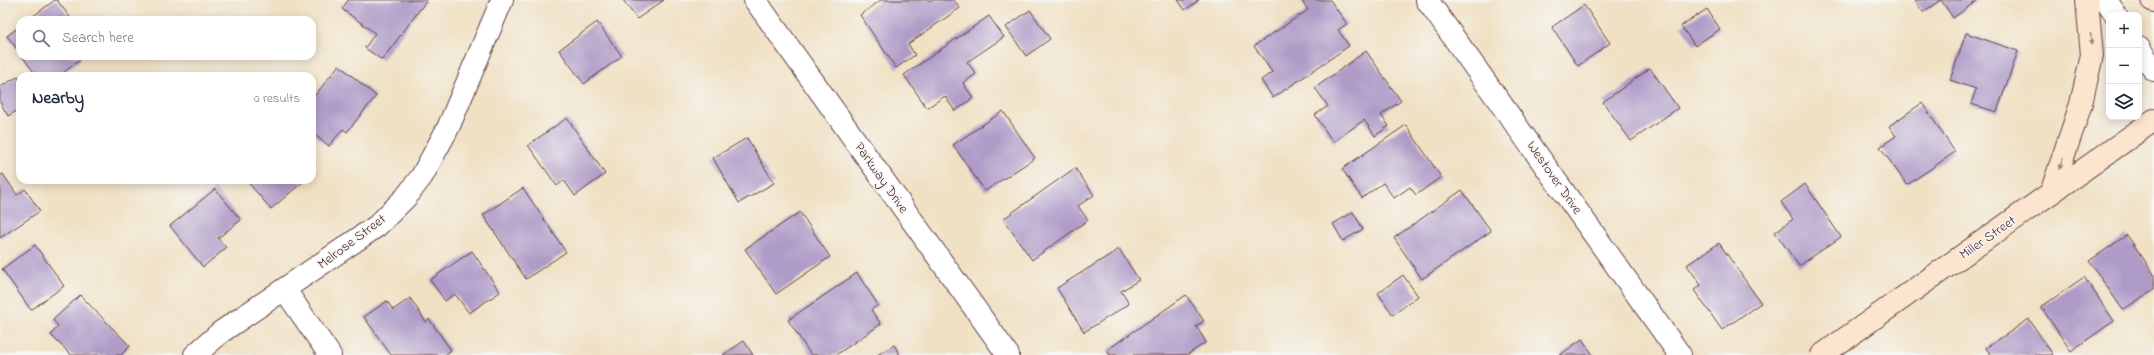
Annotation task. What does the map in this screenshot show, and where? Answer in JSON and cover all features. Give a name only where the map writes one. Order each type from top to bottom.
[{"type":"main road","points":[[2051,193],[2081,104],[2092,55],[2087,0]]},
{"type":"main road","name":"Miller Street","points":[[1822,355],[2154,120]]},
{"type":"street","name":"Melrose Street","points":[[195,355],[221,332],[285,290],[377,226],[406,197],[422,176],[448,128],[502,0]]},
{"type":"street","name":"Parkway Drive","points":[[755,0],[1008,355]]},
{"type":"street","name":"Westover Drive","points":[[1427,0],[1680,355]]},
{"type":"street","points":[[2106,0],[2114,12]]},
{"type":"street","points":[[2142,52],[2154,70]]},
{"type":"street","points":[[285,290],[330,355]]},
{"type":"building","points":[[57,0],[69,16],[33,16]]},
{"type":"building","points":[[348,0],[427,0],[382,60],[365,48],[375,33],[342,9]]},
{"type":"building","points":[[623,0],[664,0],[637,19]]},
{"type":"building","points":[[881,0],[954,0],[960,8],[908,44],[915,55],[896,68],[860,15]]},
{"type":"building","points":[[1178,0],[1199,0],[1185,10]]},
{"type":"building","points":[[1301,0],[1330,0],[1347,24],[1338,30],[1349,46],[1273,98],[1261,80],[1272,72],[1254,46],[1308,10]]},
{"type":"building","points":[[1914,0],[1941,0],[1923,12]]},
{"type":"building","points":[[1941,0],[1978,0],[1953,18]]},
{"type":"building","points":[[1584,5],[1610,43],[1578,66],[1552,27]]},
{"type":"building","points":[[1707,9],[1720,29],[1695,46],[1681,26]]},
{"type":"building","points":[[1030,10],[1050,39],[1026,56],[1006,27]]},
{"type":"building","points":[[989,16],[1004,37],[967,62],[976,74],[963,83],[973,98],[955,111],[945,96],[927,108],[904,75]]},
{"type":"building","points":[[597,22],[622,56],[584,84],[559,50]]},
{"type":"building","points":[[16,29],[16,48],[7,36]]},
{"type":"building","points":[[1966,33],[2018,51],[1997,112],[1971,104],[1976,89],[1950,80]]},
{"type":"building","points":[[1366,51],[1401,101],[1381,115],[1389,126],[1375,136],[1364,120],[1333,142],[1315,115],[1328,106],[1315,88]]},
{"type":"building","points":[[25,60],[80,60],[64,72],[34,72]]},
{"type":"building","points":[[339,65],[376,96],[347,132],[343,129],[329,146],[316,136],[316,94]]},
{"type":"building","points":[[1650,68],[1678,108],[1631,141],[1603,102]]},
{"type":"building","points":[[16,78],[16,111],[8,116],[0,102],[0,87]]},
{"type":"building","points":[[1922,103],[1955,152],[1907,185],[1880,147],[1896,136],[1889,126]]},
{"type":"building","points":[[1003,111],[1035,158],[985,191],[953,145]]},
{"type":"building","points":[[567,118],[605,174],[575,196],[564,180],[557,186],[528,145]]},
{"type":"building","points":[[1406,125],[1441,177],[1416,195],[1410,187],[1394,198],[1383,183],[1362,198],[1342,169]]},
{"type":"building","points":[[747,138],[774,183],[739,203],[713,158]]},
{"type":"building","points":[[1075,168],[1094,195],[1078,206],[1088,220],[1032,260],[1003,219]]},
{"type":"building","points":[[3,174],[17,195],[25,189],[40,211],[0,238],[0,176]]},
{"type":"building","points":[[249,184],[300,184],[271,209]]},
{"type":"building","points":[[1805,184],[1841,237],[1799,266],[1775,232],[1793,219],[1781,202]]},
{"type":"building","points":[[523,188],[566,252],[526,279],[483,215]]},
{"type":"building","points":[[215,189],[241,220],[218,238],[226,248],[203,267],[170,226]]},
{"type":"building","points":[[1462,190],[1491,231],[1422,279],[1394,238]]},
{"type":"building","points":[[800,212],[830,257],[776,294],[745,249]]},
{"type":"building","points":[[1353,212],[1363,229],[1343,241],[1333,224]]},
{"type":"building","points":[[2127,235],[2154,274],[2154,289],[2123,310],[2089,261]]},
{"type":"building","points":[[1719,243],[1761,303],[1722,330],[1694,290],[1701,285],[1687,265]]},
{"type":"building","points":[[35,245],[64,286],[31,310],[2,269]]},
{"type":"building","points":[[1119,249],[1139,280],[1121,291],[1129,304],[1084,332],[1057,288]]},
{"type":"building","points":[[472,251],[500,292],[469,313],[455,294],[445,301],[430,280]]},
{"type":"building","points":[[857,273],[878,305],[871,310],[881,324],[836,355],[811,355],[788,320]]},
{"type":"building","points":[[1403,275],[1418,296],[1393,315],[1378,293]]},
{"type":"building","points":[[2084,277],[2114,321],[2071,351],[2041,307]]},
{"type":"building","points":[[80,295],[130,346],[121,355],[71,355],[51,335],[58,326],[53,320]]},
{"type":"building","points":[[1186,295],[1204,321],[1196,326],[1206,342],[1187,355],[1110,355],[1107,350]]},
{"type":"building","points":[[410,298],[426,322],[429,319],[451,350],[445,355],[391,355],[364,317],[387,301],[393,310]]},
{"type":"building","points":[[2029,319],[2053,355],[1991,355],[1986,348]]},
{"type":"building","points":[[1582,339],[1593,355],[1560,355]]},
{"type":"building","points":[[744,341],[753,355],[723,355]]},
{"type":"building","points":[[894,345],[900,355],[877,355]]}]
